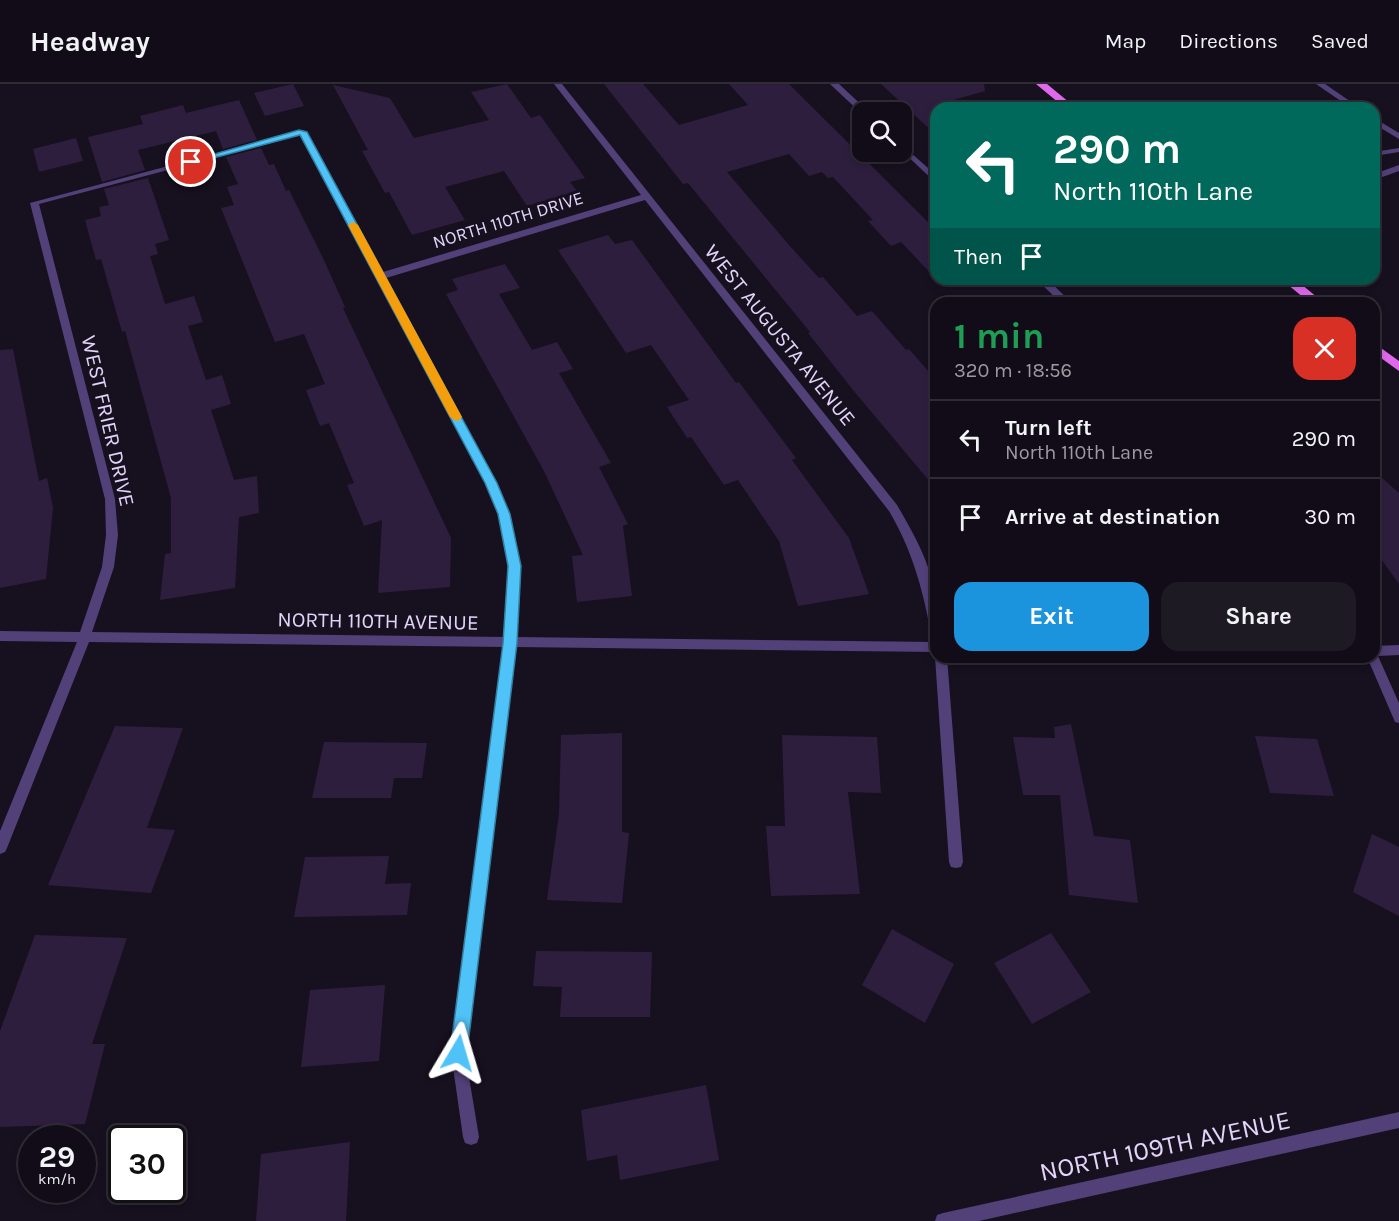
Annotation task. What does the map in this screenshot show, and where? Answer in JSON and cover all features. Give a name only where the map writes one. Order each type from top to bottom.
[{"type":"main road","points":[[1041,84],[1064,102]]},
{"type":"main road","points":[[1295,285],[1310,297]]},
{"type":"main road","points":[[1380,352],[1399,367]]},
{"type":"street","name":"WEST AUGUSTA AVENUE","points":[[558,84],[893,508],[911,538],[924,571],[930,600]]},
{"type":"street","points":[[834,84],[854,102]]},
{"type":"street","points":[[1320,84],[1347,102]]},
{"type":"street","points":[[1380,124],[1399,136]]},
{"type":"street","name":"WEST FRIER DRIVE","points":[[0,848],[85,636],[108,567],[112,535],[110,499],[34,203],[303,132],[381,276]]},
{"type":"street","points":[[1380,153],[1399,150]]},
{"type":"street","points":[[912,157],[930,174]]},
{"type":"street","points":[[1380,175],[1399,168]]},
{"type":"street","name":"NORTH 110TH DRIVE","points":[[381,276],[645,197]]},
{"type":"street","points":[[381,276],[491,483],[504,514],[514,566],[510,643],[458,1053],[471,1137]]},
{"type":"street","points":[[1048,285],[1060,297]]},
{"type":"street","name":"NORTH 110TH AVENUE","points":[[0,636],[930,647]]},
{"type":"street","points":[[1380,651],[1399,650]]},
{"type":"street","points":[[941,663],[956,862]]},
{"type":"street","points":[[1376,663],[1399,718]]},
{"type":"street","name":"NORTH 109TH AVENUE","points":[[943,1221],[1399,1120]]},
{"type":"building","points":[[293,84],[304,106],[265,116],[254,93]]},
{"type":"building","points":[[507,84],[531,118],[540,115],[585,178],[570,182],[577,191],[527,206],[504,171],[445,187],[465,220],[412,235],[389,192],[385,193],[362,151],[368,150],[333,85],[390,98],[414,138],[489,120],[471,92]]},
{"type":"building","points":[[604,84],[643,84],[679,125],[748,105],[729,84],[789,84],[852,147],[852,162],[868,162],[930,224],[930,273],[901,242],[891,246],[868,221],[873,220],[833,177],[828,178],[822,172],[809,176],[789,154],[727,172],[789,245],[819,278],[823,277],[857,316],[872,311],[930,373],[930,482],[853,390],[808,333],[810,332],[688,183],[683,184]]},
{"type":"building","points":[[881,84],[984,84],[985,91],[946,102],[930,102],[930,129],[912,113],[912,102],[900,102]]},
{"type":"building","points":[[239,100],[257,140],[223,149],[216,131],[138,150],[145,170],[102,182],[88,137],[143,124],[140,116],[183,105],[186,113]]},
{"type":"building","points":[[76,138],[83,161],[39,172],[33,149]]},
{"type":"building","points":[[261,148],[269,165],[274,164],[286,191],[289,190],[323,258],[345,307],[343,308],[451,538],[450,587],[378,593],[382,520],[364,526],[347,485],[354,483],[329,423],[320,426],[306,390],[325,384],[304,334],[275,342],[221,208],[234,205],[227,187],[238,184],[226,157]]},
{"type":"building","points":[[148,178],[169,240],[155,244],[158,254],[150,256],[165,304],[194,296],[203,322],[188,326],[206,380],[222,375],[231,404],[211,410],[234,480],[257,476],[259,513],[239,517],[235,588],[160,600],[165,554],[171,553],[171,498],[125,331],[122,332],[101,259],[96,260],[85,220],[101,216],[99,207],[109,205],[104,189]]},
{"type":"building","points":[[608,235],[615,244],[632,240],[736,383],[739,382],[796,458],[792,460],[849,538],[869,594],[798,606],[779,541],[738,480],[724,485],[691,437],[687,438],[667,407],[689,400],[651,345],[626,353],[558,250]]},
{"type":"building","points":[[505,264],[520,288],[499,294],[532,350],[557,342],[573,369],[559,373],[611,463],[599,467],[628,524],[623,526],[632,596],[577,602],[572,556],[583,555],[544,471],[446,294],[458,290],[452,279]]},
{"type":"building","points":[[13,349],[39,481],[47,478],[53,508],[46,579],[0,588],[0,350]]},
{"type":"building","points":[[1380,476],[1399,493],[1399,584],[1380,557]]},
{"type":"building","points":[[1071,724],[1094,836],[1130,840],[1138,903],[1069,895],[1060,795],[1023,795],[1013,737],[1055,738],[1054,727]]},
{"type":"building","points":[[115,726],[183,728],[147,828],[175,830],[151,893],[48,885]]},
{"type":"building","points":[[622,733],[622,832],[629,833],[622,903],[547,900],[559,814],[561,735]]},
{"type":"building","points":[[782,735],[877,737],[881,793],[848,792],[860,894],[771,896],[766,826],[785,826]]},
{"type":"building","points":[[1255,736],[1317,739],[1334,796],[1270,793]]},
{"type":"building","points":[[324,742],[427,743],[422,778],[394,778],[391,798],[312,798]]},
{"type":"building","points":[[1372,834],[1399,847],[1399,916],[1353,892]]},
{"type":"building","points":[[389,856],[385,884],[411,883],[407,915],[294,917],[305,857]]},
{"type":"building","points":[[892,929],[954,964],[925,1023],[862,985]]},
{"type":"building","points":[[1051,933],[1091,992],[1032,1024],[994,963]]},
{"type":"building","points":[[35,935],[127,938],[92,1044],[105,1044],[85,1124],[0,1127],[0,1031]]},
{"type":"building","points":[[536,951],[652,952],[650,1017],[560,1017],[562,987],[533,986]]},
{"type":"building","points":[[385,985],[379,1061],[301,1067],[310,990]]},
{"type":"building","points":[[706,1085],[719,1160],[620,1180],[617,1155],[587,1161],[581,1110]]},
{"type":"building","points":[[350,1142],[346,1221],[256,1221],[261,1154]]},
{"type":"slow traffic","points":[[353,225],[456,417]]},
{"type":"route","points":[[191,162],[303,132],[491,483],[504,514],[514,566],[510,643],[458,1053]]}]
